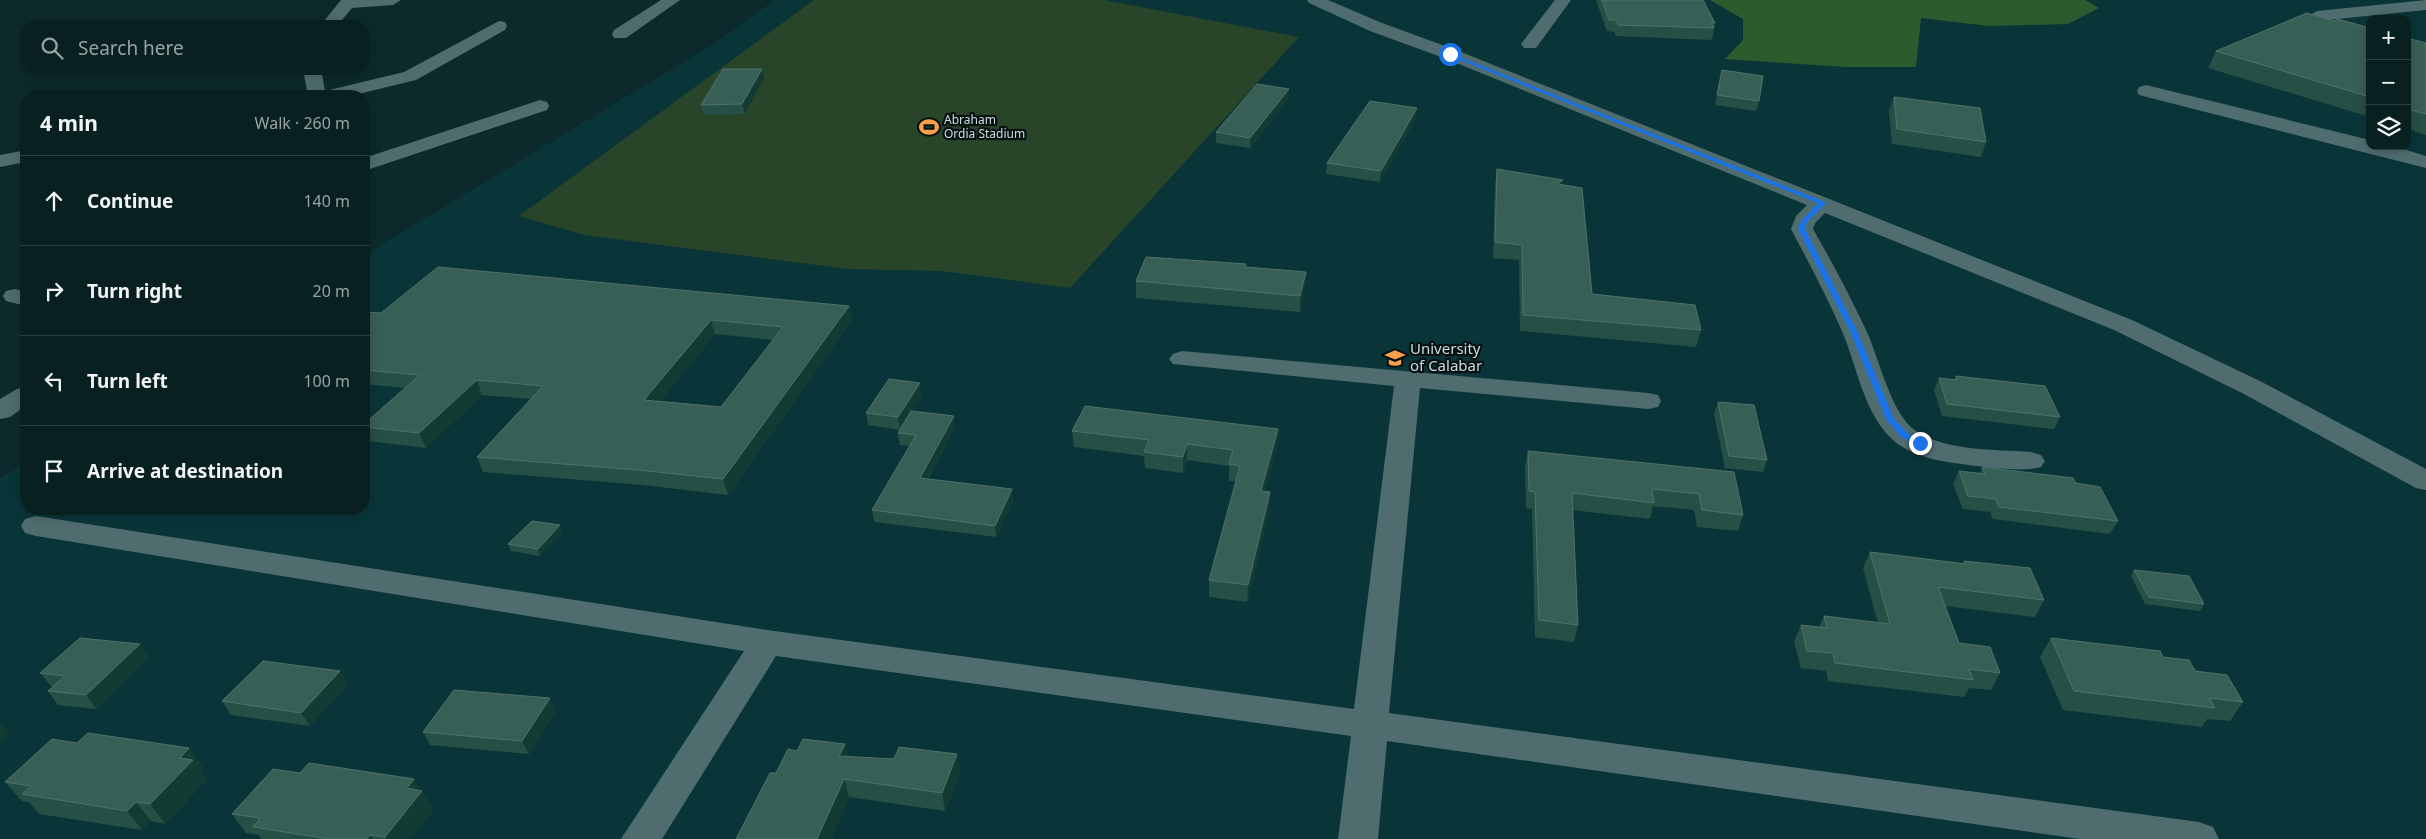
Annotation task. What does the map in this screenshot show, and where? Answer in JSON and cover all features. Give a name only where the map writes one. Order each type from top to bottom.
[{"type":"street","points":[[333,20],[349,2],[393,0]]},
{"type":"street","points":[[620,34],[672,0]]},
{"type":"street","points":[[1315,0],[1376,27],[1822,203],[2123,325],[2251,387],[2426,481]]},
{"type":"street","points":[[1530,44],[1563,0]]},
{"type":"street","points":[[2317,16],[2426,5]]},
{"type":"street","points":[[353,90],[410,76],[500,26]]},
{"type":"street","points":[[313,75],[316,90]]},
{"type":"street","points":[[2146,91],[2366,145]]},
{"type":"street","points":[[370,161],[540,106]]},
{"type":"street","points":[[2384,150],[2426,162]]},
{"type":"street","points":[[0,161],[20,157]]},
{"type":"street","points":[[1822,203],[1804,221],[1802,229],[1854,331],[1890,419],[1904,435],[1920,443],[1947,451],[2031,462]]},
{"type":"street","points":[[1182,359],[1648,401]]},
{"type":"street","points":[[1358,839],[1408,379]]},
{"type":"street","points":[[0,411],[20,399]]},
{"type":"street","points":[[36,526],[767,642],[2199,839]]},
{"type":"street","points":[[641,839],[767,642]]},
{"type":"shaded area","name":"University of Calabar","points":[[775,0],[2426,0],[2426,839],[0,839],[0,478],[20,466],[20,515],[370,515],[370,251],[712,45]]},
{"type":"green space","name":"Abraham Ordia Stadium","points":[[814,0],[1104,0],[1299,37],[1070,288],[942,271],[848,269],[584,235],[519,216]]},
{"type":"green space","points":[[1710,0],[2085,0],[2099,8],[2068,24],[1989,26],[1921,18],[1916,67],[1846,67],[1725,59],[1743,40],[1743,19]]},
{"type":"building","points":[[1602,0],[1703,0],[1715,23],[1711,23],[1714,28],[1618,25],[1616,20],[1609,20]]},
{"type":"building","points":[[2307,13],[2334,21],[2338,19],[2366,27],[2366,96],[2216,51]]},
{"type":"building","points":[[2411,39],[2426,43],[2426,114],[2411,110]]},
{"type":"building","points":[[723,69],[762,69],[742,104],[701,105]]},
{"type":"building","points":[[1722,70],[1763,76],[1759,101],[1717,95]]},
{"type":"building","points":[[1257,84],[1289,89],[1250,138],[1216,132]]},
{"type":"building","points":[[1894,97],[1980,108],[1986,142],[1897,129]]},
{"type":"building","points":[[1370,101],[1417,108],[1381,171],[1327,163]]},
{"type":"building","points":[[1497,169],[1563,180],[1558,184],[1582,188],[1592,294],[1695,305],[1701,330],[1523,315],[1522,245],[1495,242]]},
{"type":"building","points":[[1146,257],[1246,264],[1245,267],[1306,272],[1300,296],[1136,281]]},
{"type":"building","points":[[438,267],[849,306],[723,479],[477,457],[543,386],[477,380],[419,433],[370,428],[370,419],[420,375],[370,371],[370,312],[381,313]],"holes":[[[711,320],[783,327],[721,407],[644,400]]]},
{"type":"building","points":[[1956,376],[2045,386],[2060,417],[1947,404],[1939,378],[1957,380]]},
{"type":"building","points":[[889,379],[920,383],[898,417],[866,413]]},
{"type":"building","points":[[1718,402],[1754,405],[1767,460],[1729,456]]},
{"type":"building","points":[[1085,406],[1278,429],[1261,491],[1270,492],[1248,585],[1209,580],[1240,466],[1229,464],[1233,450],[1187,444],[1183,457],[1144,452],[1149,440],[1072,431]]},
{"type":"building","points":[[911,411],[954,416],[920,478],[1012,489],[995,526],[872,510],[916,435],[898,433]]},
{"type":"building","points":[[1528,451],[1734,472],[1743,515],[1702,510],[1699,494],[1652,489],[1654,503],[1572,493],[1578,625],[1539,620],[1535,492],[1529,491]]},
{"type":"building","points":[[1982,467],[2073,478],[2076,483],[2100,487],[2118,521],[1999,507],[1996,499],[1968,496],[1959,471],[1985,474]]},
{"type":"building","points":[[532,521],[560,525],[538,549],[508,544]]},
{"type":"building","points":[[1870,552],[1965,564],[1964,561],[2030,568],[2044,600],[1938,587],[1959,643],[1990,647],[2000,673],[1969,669],[1973,680],[1835,663],[1833,653],[1807,651],[1801,625],[1827,628],[1824,616],[1890,624]]},
{"type":"building","points":[[2134,570],[2189,576],[2204,604],[2149,597]]},
{"type":"building","points":[[80,638],[140,644],[86,695],[48,691],[65,676],[40,673]]},
{"type":"building","points":[[2051,638],[2160,651],[2163,657],[2189,660],[2195,671],[2227,675],[2243,702],[2209,698],[2215,708],[2074,691]]},
{"type":"building","points":[[263,661],[340,671],[301,713],[222,701]]},
{"type":"building","points":[[454,690],[550,698],[522,741],[423,732]]},
{"type":"building","points":[[88,733],[189,748],[180,758],[193,760],[150,804],[136,802],[127,811],[22,794],[31,786],[5,782],[52,739],[77,743]]},
{"type":"building","points":[[803,739],[845,744],[839,756],[894,759],[899,747],[957,754],[942,793],[844,779],[817,839],[736,839],[770,773],[776,773],[788,749],[797,751]]},
{"type":"building","points":[[309,763],[414,779],[407,788],[422,791],[385,837],[370,835],[367,839],[329,839],[253,827],[260,818],[232,814],[273,769],[300,773]]},
{"type":"place","name":"Abraham Ordia Stadium","points":[[929,127]]},
{"type":"place","name":"University of Calabar","points":[[1395,358]]},
{"type":"route","points":[[1450,54],[1822,203],[1804,221],[1802,229],[1854,331],[1890,419],[1904,435],[1920,443]]}]
